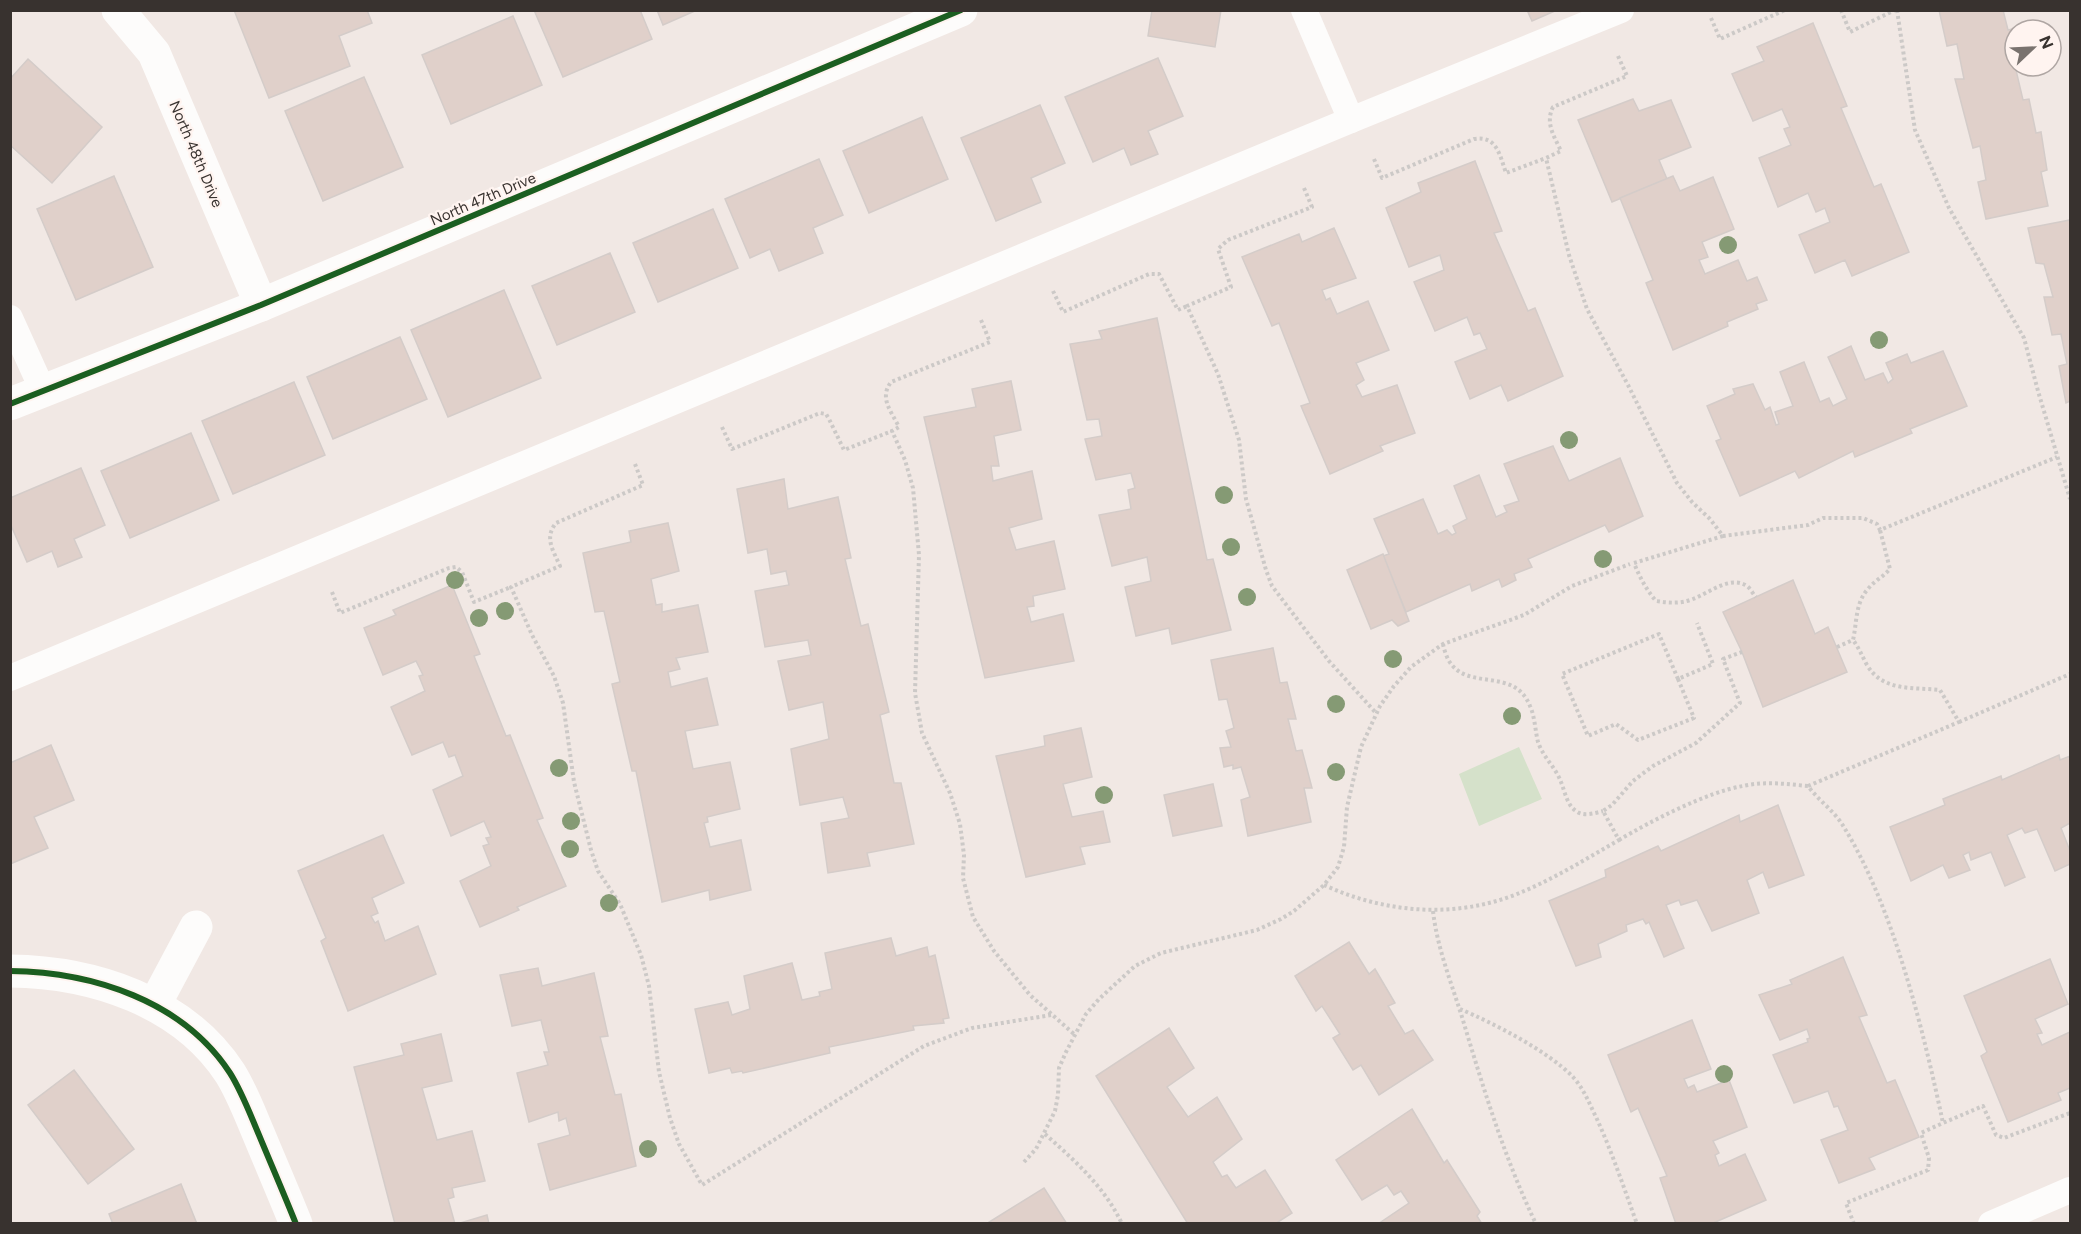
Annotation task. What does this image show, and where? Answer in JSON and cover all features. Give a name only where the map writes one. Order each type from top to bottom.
[{"type":"street","name":"North 48th Drive","points":[[118,10],[154,53],[261,305]]},
{"type":"street","name":"North 47th Drive","points":[[10,404],[261,305],[962,10]]},
{"type":"street","points":[[155,1004],[196,927]]},
{"type":"street","points":[[10,971],[32,971],[76,977],[116,989],[155,1004],[188,1027],[218,1056],[231,1075],[297,1224]]},
{"type":"lane","points":[[1304,10],[1351,120]]},
{"type":"lane","points":[[10,678],[1351,120],[1621,10]]},
{"type":"lane","points":[[10,318],[43,391]]},
{"type":"lane","points":[[1991,1224],[2070,1190]]},
{"type":"path","points":[[1711,18],[1720,39],[1785,10]]},
{"type":"path","points":[[1841,10],[1850,32],[1896,10],[1915,130],[1949,208],[2024,338],[2070,499]]},
{"type":"path","points":[[1374,159],[1382,178],[1482,137],[1491,140],[1496,146],[1506,173],[1546,158],[1561,151],[1549,123],[1549,115],[1553,107],[1627,76],[1618,56]]},
{"type":"path","points":[[1546,158],[1569,255],[1587,309],[1677,483],[1723,536]]},
{"type":"path","points":[[1053,291],[1063,312],[1149,274],[1159,274],[1178,310],[1231,287],[1218,249],[1228,240],[1312,207],[1304,188]]},
{"type":"path","points":[[1187,306],[1218,374],[1236,431],[1243,463],[1246,499],[1272,586],[1329,661],[1376,713]]},
{"type":"path","points":[[722,427],[732,449],[820,413],[826,414],[844,450],[892,431],[899,427],[885,399],[885,389],[891,382],[990,342],[981,320]]},
{"type":"path","points":[[892,431],[906,460],[913,488],[920,555],[915,693],[922,733],[950,793],[960,824],[964,855],[963,878],[973,917],[994,951],[1030,995],[1075,1035]]},
{"type":"path","points":[[1880,530],[2057,457]]},
{"type":"path","points":[[332,592],[340,613],[456,567],[462,572],[474,602],[511,587],[560,566],[550,541],[550,530],[556,523],[643,484],[634,464]]},
{"type":"path","points":[[1755,597],[1747,586],[1734,582],[1693,599],[1673,604],[1656,601],[1646,590],[1634,563],[1723,536],[1808,525],[1823,518],[1863,518],[1877,524],[1890,568],[1868,589],[1860,603],[1853,640]]},
{"type":"path","points":[[1024,1162],[1036,1149],[1055,1111],[1059,1068],[1086,1014],[1099,999],[1135,966],[1161,953],[1257,930],[1294,911],[1324,885],[1338,867],[1344,847],[1347,807],[1361,747],[1376,713],[1394,686],[1411,667],[1443,644],[1524,615],[1572,586],[1630,564]]},
{"type":"path","points":[[511,587],[532,635],[554,675],[563,703],[574,782],[591,850],[598,871],[620,904],[641,955],[649,986],[659,1072],[670,1118],[679,1144],[702,1185],[924,1046],[972,1028],[1051,1015]]},
{"type":"path","points":[[1696,623],[1713,664]]},
{"type":"path","points":[[1659,634],[1678,679],[1694,718],[1638,741],[1616,724],[1588,736],[1562,674],[1659,634]]},
{"type":"path","points":[[1837,646],[1853,640]]},
{"type":"path","points":[[1853,640],[1859,647],[1868,667],[1880,680],[1899,688],[1940,690],[1959,722]]},
{"type":"path","points":[[1443,644],[1450,663],[1457,669],[1472,678],[1502,681],[1522,692],[1530,705],[1539,743],[1556,770],[1567,798],[1576,811],[1586,814],[1603,811],[1612,805],[1633,781],[1653,766],[1696,743],[1740,703],[1723,659]]},
{"type":"path","points":[[1678,679],[1742,652]]},
{"type":"path","points":[[1324,885],[1342,894],[1388,907],[1433,911],[1493,901],[1517,894],[1669,814],[1742,786],[1775,782],[1808,786],[2070,674]]},
{"type":"path","points":[[1808,786],[1840,821],[1863,863],[1878,898],[1917,1018],[1943,1123]]},
{"type":"path","points":[[1603,811],[1619,840]]},
{"type":"path","points":[[1433,911],[1441,950],[1500,1139],[1536,1224]]},
{"type":"path","points":[[1459,1009],[1536,1050],[1573,1077],[1584,1091],[1609,1146],[1637,1224]]},
{"type":"path","points":[[1854,1224],[1846,1203],[1928,1170],[1929,1158],[1920,1133],[1983,1106],[1996,1135],[2004,1138],[2070,1113]]},
{"type":"path","points":[[1044,1134],[1106,1195],[1122,1224]]},
{"type":"green space","points":[[1519,747],[1542,799],[1479,826],[1459,774]]},
{"type":"building","points":[[234,10],[367,10],[372,23],[339,36],[350,66],[269,98]]},
{"type":"building","points":[[534,10],[640,10],[652,39],[563,77]]},
{"type":"building","points":[[657,10],[697,10],[663,25]]},
{"type":"building","points":[[1152,10],[1221,10],[1215,47],[1148,36]]},
{"type":"building","points":[[1527,10],[1557,10],[1532,21]]},
{"type":"building","points":[[1939,10],[2003,10],[2005,18],[2003,18],[2003,78],[2018,78],[2023,100],[2029,99],[2036,133],[2041,132],[2047,170],[2041,172],[2048,206],[1986,219],[1978,182],[1986,180],[1980,146],[1973,148],[1955,79],[1964,79],[1957,44],[1947,46]]},
{"type":"building","points":[[513,16],[542,85],[451,124],[422,55]]},
{"type":"building","points":[[1813,23],[1847,106],[1841,108],[1874,187],[1881,184],[1909,252],[1852,276],[1845,260],[1815,273],[1799,235],[1830,222],[1825,208],[1816,212],[1808,193],[1778,207],[1759,158],[1791,145],[1784,129],[1790,127],[1782,109],[1753,121],[1732,74],[1764,61],[1757,47]]},
{"type":"building","points":[[1158,58],[1183,116],[1148,131],[1158,154],[1131,165],[1124,148],[1093,162],[1065,97]]},
{"type":"building","points":[[28,59],[102,127],[52,183],[10,145],[10,79]]},
{"type":"building","points":[[364,77],[403,167],[323,201],[285,111]]},
{"type":"building","points":[[1633,99],[1639,111],[1671,100],[1691,147],[1659,160],[1667,179],[1612,202],[1578,120]]},
{"type":"building","points":[[1040,105],[1065,163],[1031,178],[1041,202],[996,221],[961,138]]},
{"type":"building","points":[[922,117],[948,179],[869,213],[843,151]]},
{"type":"building","points":[[819,159],[843,215],[813,228],[823,253],[779,271],[770,249],[750,258],[725,199]]},
{"type":"building","points":[[1475,161],[1502,231],[1494,233],[1528,311],[1535,308],[1563,376],[1508,401],[1501,385],[1470,399],[1455,362],[1487,349],[1480,333],[1474,335],[1467,317],[1435,331],[1414,282],[1444,270],[1440,255],[1409,267],[1386,208],[1421,192],[1418,183]]},
{"type":"building","points":[[114,176],[153,267],[76,300],[37,209]]},
{"type":"building","points":[[1673,176],[1680,191],[1713,177],[1734,229],[1702,242],[1708,257],[1699,260],[1705,274],[1738,260],[1747,281],[1757,277],[1767,300],[1756,304],[1758,309],[1727,322],[1728,326],[1673,350],[1646,283],[1653,280],[1620,198]]},
{"type":"building","points":[[713,209],[738,268],[658,302],[633,243]]},
{"type":"building","points":[[2070,220],[2070,401],[2066,403],[2059,366],[2067,364],[2061,334],[2052,335],[2044,297],[2053,297],[2044,264],[2036,263],[2028,228]]},
{"type":"building","points":[[1334,228],[1356,278],[1322,290],[1326,300],[1330,298],[1337,314],[1368,301],[1389,350],[1356,363],[1364,380],[1356,385],[1362,397],[1397,385],[1415,433],[1380,446],[1383,451],[1330,474],[1301,406],[1310,403],[1279,323],[1272,326],[1242,257],[1299,234],[1302,242]]},
{"type":"building","points":[[610,253],[635,312],[557,345],[532,286]]},
{"type":"building","points":[[504,290],[541,378],[448,417],[411,330]]},
{"type":"building","points":[[1157,318],[1207,560],[1213,559],[1231,630],[1172,644],[1169,628],[1136,636],[1125,587],[1151,581],[1147,557],[1112,566],[1099,515],[1131,509],[1128,490],[1135,488],[1131,473],[1096,480],[1085,439],[1102,436],[1099,419],[1087,420],[1070,344],[1102,339],[1099,331]]},
{"type":"building","points":[[400,337],[427,399],[333,439],[307,377]]},
{"type":"building","points":[[1851,346],[1865,380],[1883,373],[1888,383],[1893,379],[1886,363],[1907,354],[1911,363],[1943,351],[1967,406],[1910,429],[1912,433],[1855,457],[1853,451],[1799,478],[1795,471],[1740,496],[1716,441],[1721,439],[1707,406],[1735,394],[1733,389],[1753,384],[1765,410],[1770,407],[1776,425],[1779,424],[1775,412],[1793,406],[1780,372],[1804,362],[1820,402],[1829,398],[1833,406],[1847,399],[1828,357]]},
{"type":"building","points":[[1011,381],[1021,430],[994,436],[999,466],[991,466],[993,481],[1032,471],[1042,519],[1009,528],[1016,550],[1054,541],[1065,589],[1033,596],[1034,606],[1027,607],[1031,622],[1063,614],[1074,661],[985,678],[924,417],[976,407],[972,389]]},
{"type":"building","points":[[294,382],[325,455],[233,494],[202,421]]},
{"type":"building","points":[[191,433],[219,500],[130,538],[101,471]]},
{"type":"building","points":[[1553,446],[1569,481],[1620,458],[1643,516],[1609,532],[1605,525],[1528,559],[1532,567],[1514,574],[1516,580],[1502,587],[1499,579],[1472,591],[1470,584],[1406,612],[1383,556],[1389,554],[1374,519],[1423,499],[1438,534],[1447,530],[1452,535],[1456,533],[1453,526],[1467,519],[1454,486],[1479,475],[1496,517],[1507,512],[1504,506],[1519,501],[1504,464]]},
{"type":"building","points":[[81,468],[105,525],[74,539],[82,557],[58,567],[52,551],[27,562],[10,523],[10,498]]},
{"type":"building","points":[[784,479],[788,509],[838,497],[851,558],[845,559],[861,626],[868,624],[889,712],[880,715],[894,783],[901,783],[914,844],[867,853],[870,866],[828,873],[821,823],[849,818],[843,797],[800,805],[791,749],[829,739],[823,702],[789,710],[778,661],[811,655],[808,640],[765,647],[755,591],[789,585],[786,571],[771,574],[767,549],[748,553],[737,489]]},
{"type":"building","points":[[668,523],[679,571],[651,579],[656,605],[662,604],[662,612],[698,605],[708,652],[676,658],[680,669],[668,672],[671,687],[707,678],[718,725],[685,731],[693,769],[730,762],[740,809],[707,817],[708,822],[704,823],[710,847],[741,840],[751,890],[710,900],[709,890],[662,902],[636,771],[632,771],[612,684],[620,682],[604,611],[595,612],[583,553],[631,542],[629,531]]},
{"type":"building","points":[[1383,554],[1409,621],[1398,626],[1392,620],[1371,629],[1347,570]]},
{"type":"building","points":[[1793,580],[1815,634],[1828,627],[1847,672],[1763,707],[1742,652],[1723,612]]},
{"type":"building","points":[[452,585],[480,654],[474,656],[506,736],[510,735],[543,818],[537,820],[566,886],[517,907],[519,910],[480,927],[460,881],[491,866],[483,846],[489,844],[486,838],[491,837],[484,821],[451,836],[433,790],[463,776],[455,755],[449,757],[443,742],[412,755],[391,707],[425,691],[419,676],[423,675],[416,661],[383,675],[364,628],[396,615],[393,610]]},
{"type":"building","points":[[1273,648],[1280,683],[1287,682],[1296,719],[1288,719],[1296,751],[1302,750],[1312,788],[1304,788],[1311,822],[1248,836],[1241,800],[1250,797],[1241,767],[1233,769],[1233,765],[1224,767],[1220,748],[1231,747],[1226,731],[1234,728],[1227,699],[1219,700],[1211,660]]},
{"type":"building","points":[[1081,728],[1092,777],[1063,784],[1072,817],[1103,811],[1110,842],[1080,847],[1085,864],[1026,877],[996,756],[1045,746],[1044,736]]},
{"type":"building","points":[[51,745],[74,800],[34,817],[48,848],[10,864],[10,763]]},
{"type":"building","points":[[2059,755],[2060,760],[2070,756],[2070,823],[2061,828],[2070,851],[2070,864],[2055,871],[2037,829],[2025,833],[2022,828],[2007,835],[2025,877],[2005,886],[1991,852],[1971,860],[1969,852],[1963,855],[1970,870],[1949,878],[1943,865],[1911,881],[1890,827],[1945,805],[1943,799],[2001,776],[2002,780]]},
{"type":"building","points":[[1213,784],[1222,826],[1173,836],[1164,795]]},
{"type":"building","points":[[1778,805],[1804,875],[1769,888],[1763,872],[1747,880],[1759,913],[1712,931],[1697,900],[1681,905],[1679,900],[1666,905],[1684,948],[1664,957],[1649,922],[1646,924],[1643,919],[1626,925],[1627,931],[1598,944],[1601,957],[1576,966],[1549,901],[1606,877],[1605,870],[1658,846],[1661,851],[1739,815],[1740,822]]},
{"type":"building","points":[[383,835],[404,883],[372,898],[378,913],[371,916],[375,923],[378,921],[385,941],[418,926],[436,974],[348,1011],[321,941],[326,938],[298,871]]},
{"type":"building","points":[[891,938],[896,956],[927,947],[929,957],[935,955],[949,1018],[943,1019],[944,1023],[913,1026],[914,1030],[829,1047],[830,1053],[743,1073],[742,1071],[732,1073],[730,1068],[709,1073],[695,1009],[728,1002],[732,1015],[750,1009],[744,976],[792,963],[802,1000],[820,996],[819,992],[832,989],[825,953]]},
{"type":"building","points":[[1349,942],[1369,974],[1375,969],[1395,1003],[1388,1006],[1405,1034],[1413,1030],[1433,1060],[1379,1095],[1361,1065],[1353,1070],[1333,1038],[1340,1034],[1322,1006],[1316,1011],[1295,976]]},
{"type":"building","points":[[1843,957],[1867,1015],[1859,1017],[1887,1083],[1895,1080],[1919,1137],[1869,1158],[1875,1169],[1839,1183],[1821,1140],[1848,1130],[1838,1106],[1834,1107],[1828,1091],[1794,1103],[1773,1055],[1808,1042],[1807,1039],[1810,1038],[1807,1029],[1780,1040],[1759,995],[1792,984],[1790,980]]},
{"type":"building","points":[[2050,959],[2068,1004],[2035,1019],[2042,1033],[2037,1034],[2042,1045],[2070,1032],[2070,1088],[2058,1093],[2061,1100],[2008,1122],[1981,1056],[1987,1052],[1964,996]]},
{"type":"building","points":[[538,968],[542,986],[594,973],[608,1036],[600,1037],[615,1095],[621,1094],[636,1166],[550,1190],[538,1144],[570,1135],[566,1118],[559,1121],[558,1112],[529,1122],[517,1073],[548,1065],[544,1052],[549,1052],[541,1020],[512,1026],[500,975]]},
{"type":"building","points":[[1692,1020],[1711,1069],[1684,1079],[1688,1088],[1694,1085],[1697,1092],[1729,1080],[1747,1127],[1713,1141],[1719,1153],[1715,1155],[1719,1166],[1745,1154],[1766,1200],[1711,1224],[1676,1224],[1660,1178],[1667,1176],[1638,1108],[1631,1112],[1608,1055]]},
{"type":"building","points":[[1169,1028],[1194,1068],[1167,1087],[1188,1117],[1217,1097],[1242,1139],[1213,1162],[1222,1177],[1227,1175],[1236,1188],[1265,1170],[1292,1213],[1275,1224],[1188,1224],[1096,1076]]},
{"type":"building","points":[[441,1034],[452,1081],[422,1088],[437,1140],[472,1131],[485,1181],[452,1188],[454,1197],[448,1199],[455,1224],[395,1224],[354,1067],[404,1055],[401,1044]]},
{"type":"building","points":[[74,1070],[134,1149],[88,1184],[28,1105]]},
{"type":"building","points":[[1412,1109],[1444,1163],[1447,1160],[1480,1212],[1477,1216],[1482,1224],[1378,1224],[1409,1203],[1401,1191],[1394,1195],[1387,1185],[1362,1200],[1336,1160]]},
{"type":"building","points":[[181,1184],[197,1224],[113,1224],[109,1214]]},
{"type":"building","points":[[1044,1188],[1067,1224],[986,1224],[999,1216]]},
{"type":"building","points":[[487,1215],[489,1224],[457,1224]]},
{"type":"cycle path","points":[[10,404],[261,305],[961,10]]},
{"type":"cycle path","points":[[10,971],[73,977],[104,985],[134,995],[162,1009],[187,1027],[210,1048],[234,1080],[296,1224]]}]
